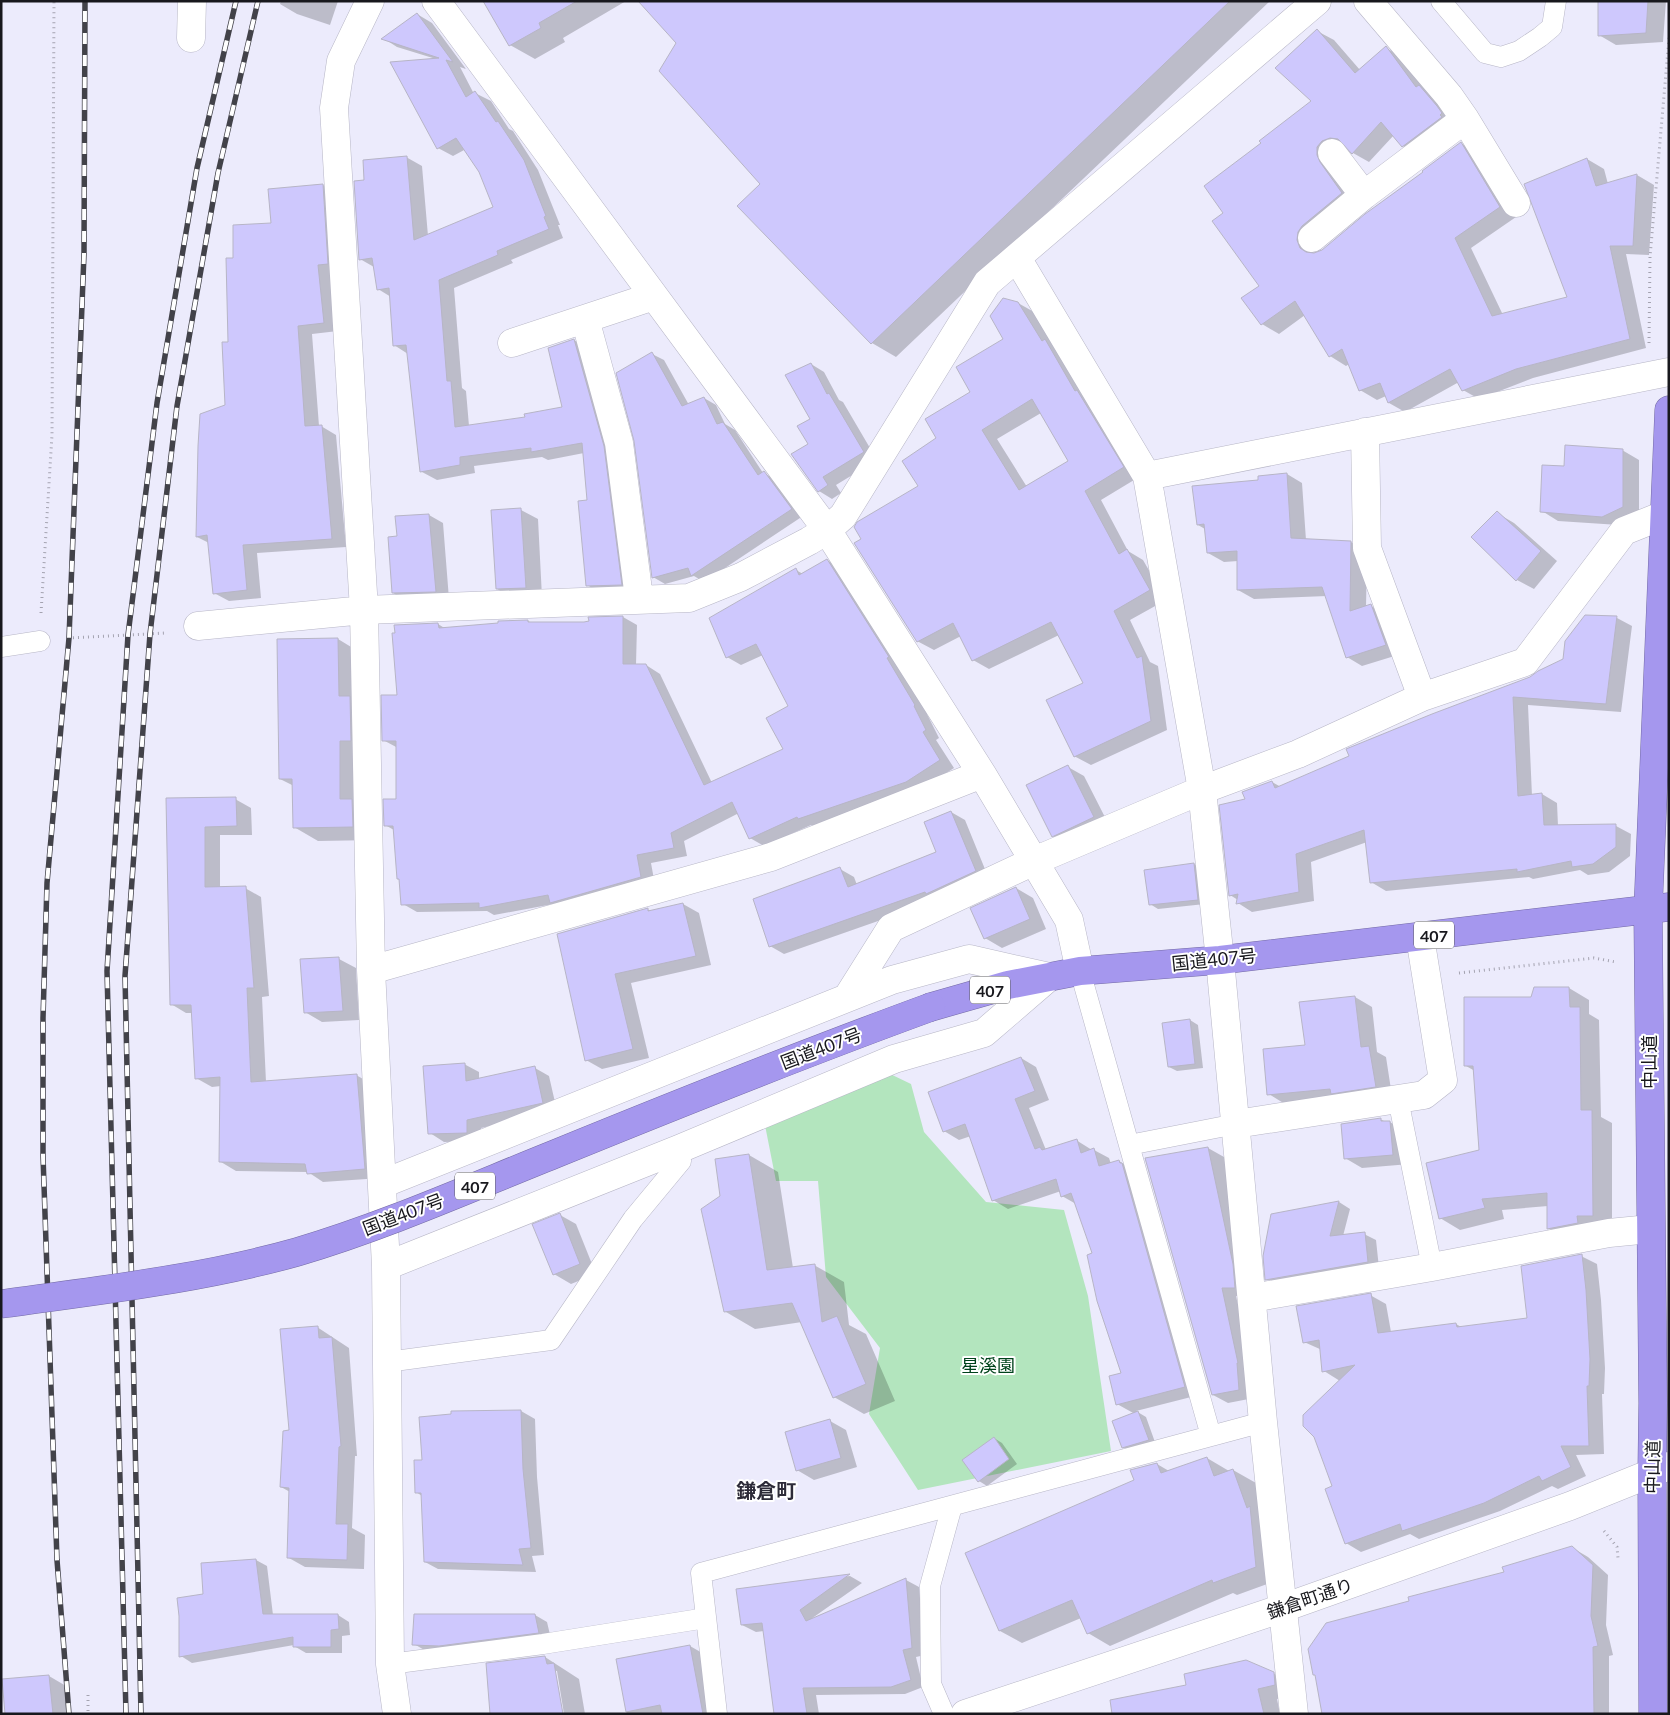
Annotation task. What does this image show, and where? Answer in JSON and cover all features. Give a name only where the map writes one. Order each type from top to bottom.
[{"type":"highway","name":"中山道","points":[[1653,1714],[1660,1470],[1653,1403],[1650,1229],[1658,909],[1664,515],[1669,410]]},
{"type":"highway","name":"国道407号","points":[[1,1304],[172,1279],[247,1264],[375,1227],[717,1088],[931,1007],[1008,985],[1080,971],[1220,960],[1658,909]]},
{"type":"street","points":[[191,38],[192,1]]},
{"type":"street","points":[[370,1],[341,60],[334,108],[364,610],[371,970],[386,1266],[390,1664],[397,1714]]},
{"type":"street","points":[[436,1],[827,530],[982,774],[1069,920],[1080,971]]},
{"type":"street","points":[[198,626],[364,610],[639,598],[689,598],[741,577],[827,530],[843,516],[987,283],[1318,1]]},
{"type":"street","points":[[1368,1],[1449,96],[1516,203]]},
{"type":"street","points":[[1312,238],[1364,195],[1465,119]]},
{"type":"street","points":[[1332,153],[1364,195]]},
{"type":"street","points":[[1016,258],[1147,476],[1202,790],[1236,1124],[1263,1422],[1294,1714]]},
{"type":"street","points":[[512,343],[654,296]]},
{"type":"street","points":[[585,319],[619,443],[639,598]]},
{"type":"street","points":[[1147,476],[1669,372]]},
{"type":"street","points":[[1365,432],[1367,548],[1422,697]]},
{"type":"street","points":[[847,998],[891,928],[1034,861],[1202,790],[1298,754],[1422,697],[1525,662],[1624,531],[1664,515]]},
{"type":"street","points":[[371,970],[771,857],[982,774]]},
{"type":"street","points":[[1236,1124],[1424,1095],[1443,1080],[1420,937]]},
{"type":"street","points":[[382,1184],[892,980],[969,959],[1049,977]]},
{"type":"street","points":[[386,1266],[679,1149],[894,1059],[984,1033],[1049,977]]},
{"type":"street","points":[[1252,1298],[1432,1267],[1610,1233],[1650,1229]]},
{"type":"street","name":"鎌倉町通り","points":[[974,1712],[1283,1608],[1570,1506],[1660,1470]]},
{"type":"lane","points":[[1442,1],[1485,53],[1501,57],[1519,51],[1552,27],[1556,1]]},
{"type":"lane","points":[[1,647],[40,641]]},
{"type":"lane","points":[[1080,971],[1211,1436]]},
{"type":"lane","points":[[1398,1099],[1432,1267]]},
{"type":"lane","points":[[1129,1145],[1236,1124]]},
{"type":"lane","points":[[387,1362],[551,1340],[632,1219],[681,1161],[679,1149]]},
{"type":"lane","points":[[717,1714],[701,1573],[1263,1422]]},
{"type":"lane","points":[[944,1714],[931,1684],[930,1586],[952,1506]]},
{"type":"lane","points":[[390,1664],[543,1644],[706,1618]]},
{"type":"path","points":[[54,1],[52,434],[40,641],[179,632],[198,626]]},
{"type":"path","points":[[1426,976],[1594,958],[1618,962]]},
{"type":"path","points":[[1604,1531],[1617,1547],[1618,1563]]},
{"type":"path","points":[[88,1695],[88,1714]]},
{"type":"green space","name":"星溪園","points":[[884,1071],[911,1084],[924,1132],[986,1202],[1064,1210],[1088,1296],[1111,1451],[918,1490],[869,1414],[880,1348],[826,1277],[818,1181],[776,1181],[761,1105]]},
{"type":"building","points":[[483,1],[577,1],[539,23],[541,28],[509,46]]},
{"type":"building","points":[[638,1],[1230,1],[871,344],[737,206],[760,184],[659,71],[676,43]]},
{"type":"building","points":[[1598,1],[1648,1],[1646,33],[1598,36]]},
{"type":"building","points":[[417,13],[453,62],[446,60],[466,97],[475,91],[524,160],[546,216],[544,217],[549,229],[497,251],[498,255],[439,280],[447,381],[451,381],[455,427],[525,417],[524,414],[562,407],[548,348],[574,339],[604,446],[622,585],[586,586],[578,501],[587,500],[582,443],[531,452],[531,448],[460,457],[460,465],[420,472],[406,345],[393,346],[389,288],[377,290],[372,258],[359,260],[354,181],[364,180],[363,160],[407,156],[414,240],[493,207],[479,172],[456,138],[437,149],[390,62],[439,58],[381,39]]},
{"type":"building","points":[[1317,29],[1355,73],[1386,46],[1416,87],[1419,85],[1437,106],[1442,113],[1440,115],[1442,117],[1402,147],[1381,122],[1352,154],[1338,139],[1330,138],[1322,141],[1317,147],[1317,155],[1342,193],[1302,226],[1298,232],[1297,240],[1300,248],[1306,252],[1314,253],[1322,250],[1365,214],[1461,142],[1500,207],[1455,238],[1492,316],[1567,297],[1524,184],[1587,158],[1596,186],[1637,174],[1633,246],[1610,246],[1630,339],[1516,369],[1462,391],[1450,369],[1388,403],[1380,383],[1359,391],[1342,349],[1329,357],[1295,301],[1261,325],[1241,298],[1259,286],[1212,221],[1223,213],[1204,186],[1261,143],[1259,141],[1311,101],[1275,68]]},
{"type":"building","points":[[323,184],[328,264],[318,265],[324,323],[298,326],[305,426],[322,425],[332,539],[243,545],[247,590],[213,594],[207,535],[196,537],[198,446],[200,414],[225,405],[222,342],[228,342],[226,258],[233,258],[233,225],[271,223],[268,189]]},
{"type":"building","points":[[1003,298],[1018,302],[1042,341],[1045,339],[1075,391],[1077,390],[1124,467],[1085,491],[1119,554],[1127,549],[1150,590],[1114,611],[1137,658],[1142,656],[1151,721],[1074,757],[1046,700],[1083,683],[1051,622],[972,661],[953,623],[917,642],[854,543],[861,539],[854,527],[857,522],[918,486],[902,461],[936,438],[925,419],[970,392],[956,367],[1003,339],[990,316]],"holes":[[[1032,399],[1068,461],[1019,490],[982,430]]]},
{"type":"building","points":[[652,352],[682,406],[704,397],[717,424],[723,422],[758,475],[764,471],[792,509],[691,576],[688,568],[652,578],[634,441],[616,373]]},
{"type":"building","points":[[811,363],[827,394],[829,393],[864,452],[823,477],[828,485],[818,492],[791,454],[808,444],[797,426],[810,419],[785,375]]},
{"type":"building","points":[[1565,445],[1623,449],[1623,507],[1602,517],[1540,512],[1542,465],[1564,466]]},
{"type":"building","points":[[1287,473],[1291,538],[1351,541],[1350,611],[1371,604],[1386,645],[1346,658],[1322,587],[1237,590],[1237,551],[1207,553],[1204,524],[1197,525],[1192,486],[1258,480],[1258,476]]},
{"type":"building","points":[[521,508],[526,588],[496,589],[491,510]]},
{"type":"building","points":[[1497,511],[1541,551],[1516,581],[1471,537]]},
{"type":"building","points":[[429,514],[436,592],[392,593],[388,537],[397,536],[395,516]]},
{"type":"building","points":[[827,559],[889,657],[887,658],[915,705],[926,730],[923,732],[940,760],[906,782],[798,819],[797,817],[749,839],[732,802],[671,833],[674,848],[637,855],[641,877],[550,903],[548,895],[479,908],[479,903],[401,905],[393,826],[384,826],[383,799],[396,799],[396,741],[382,741],[381,695],[397,695],[392,633],[395,633],[394,625],[438,623],[439,628],[498,623],[498,621],[584,622],[589,621],[588,617],[623,616],[623,664],[646,664],[704,785],[783,749],[766,718],[788,706],[756,644],[726,658],[709,618],[796,568],[799,575]]},
{"type":"building","points":[[1585,615],[1617,616],[1606,704],[1513,697],[1518,796],[1542,793],[1544,825],[1616,824],[1616,847],[1593,864],[1572,867],[1571,861],[1517,872],[1517,869],[1370,883],[1364,830],[1296,854],[1299,892],[1236,904],[1238,894],[1229,896],[1219,805],[1245,799],[1242,792],[1272,781],[1275,788],[1349,756],[1346,749],[1530,677],[1563,659],[1565,641]]},
{"type":"building","points":[[338,638],[339,696],[350,696],[351,741],[340,741],[340,799],[352,799],[353,827],[293,828],[292,779],[279,779],[277,639]]},
{"type":"building","points":[[1068,765],[1094,817],[1052,837],[1026,785]]},
{"type":"building","points":[[236,797],[237,826],[205,827],[205,887],[246,886],[254,988],[247,988],[251,1082],[357,1074],[365,1169],[307,1174],[305,1164],[219,1162],[220,1077],[195,1079],[191,1005],[170,1005],[166,798]]},
{"type":"building","points":[[951,811],[976,871],[926,894],[925,892],[769,947],[753,899],[840,867],[848,887],[936,852],[924,822]]},
{"type":"building","points":[[1194,863],[1198,900],[1149,905],[1144,870]]},
{"type":"building","points":[[1016,887],[1030,919],[984,939],[970,908]]},
{"type":"building","points":[[683,903],[696,956],[615,974],[633,1049],[585,1061],[557,934],[648,908],[648,911]]},
{"type":"building","points":[[339,957],[343,1011],[304,1013],[300,959]]},
{"type":"building","points":[[1534,987],[1569,987],[1570,1007],[1580,1007],[1581,1110],[1592,1110],[1593,1216],[1577,1216],[1578,1223],[1547,1229],[1547,1193],[1482,1199],[1485,1208],[1439,1219],[1426,1163],[1479,1150],[1473,1066],[1464,1066],[1464,997],[1531,997]]},
{"type":"building","points":[[1355,996],[1361,1047],[1369,1046],[1376,1087],[1331,1094],[1330,1089],[1267,1095],[1263,1049],[1305,1045],[1299,1002]]},
{"type":"building","points":[[1190,1019],[1195,1064],[1168,1067],[1162,1023]]},
{"type":"building","points":[[1021,1057],[1035,1091],[1015,1099],[1035,1149],[1040,1147],[1042,1150],[1077,1139],[1081,1153],[1094,1148],[1099,1166],[1119,1160],[1122,1163],[1185,1387],[1116,1405],[1109,1376],[1121,1373],[1097,1301],[1087,1255],[1092,1253],[1071,1193],[1061,1197],[1056,1179],[992,1201],[965,1124],[943,1132],[928,1092]]},
{"type":"building","points":[[465,1063],[466,1081],[535,1066],[543,1103],[467,1120],[467,1133],[428,1134],[423,1066]]},
{"type":"building","points":[[1381,1118],[1381,1121],[1390,1121],[1393,1155],[1344,1159],[1341,1124]]},
{"type":"building","points":[[1208,1147],[1233,1264],[1235,1288],[1222,1288],[1238,1363],[1239,1390],[1212,1395],[1145,1158]]},
{"type":"building","points":[[749,1154],[767,1270],[815,1264],[822,1322],[837,1316],[866,1384],[833,1398],[792,1303],[724,1312],[701,1209],[720,1196],[715,1159]]},
{"type":"building","points":[[1339,1201],[1330,1236],[1365,1232],[1368,1262],[1265,1280],[1263,1256],[1271,1214]]},
{"type":"building","points":[[560,1213],[580,1264],[553,1275],[532,1224]]},
{"type":"building","points":[[1582,1254],[1590,1359],[1589,1386],[1587,1386],[1589,1446],[1561,1446],[1571,1467],[1542,1481],[1539,1476],[1484,1503],[1402,1531],[1400,1524],[1345,1544],[1325,1489],[1332,1486],[1314,1437],[1303,1426],[1303,1415],[1355,1365],[1322,1372],[1319,1340],[1303,1343],[1296,1306],[1371,1293],[1378,1333],[1456,1323],[1457,1327],[1527,1318],[1521,1266]]},
{"type":"building","points":[[318,1326],[319,1338],[332,1337],[341,1446],[339,1447],[336,1524],[348,1524],[347,1560],[287,1558],[289,1488],[280,1487],[283,1431],[289,1430],[280,1329]]},
{"type":"building","points":[[521,1410],[523,1469],[531,1548],[519,1549],[523,1565],[424,1562],[421,1493],[415,1493],[414,1460],[422,1460],[419,1417],[451,1414],[451,1411]]},
{"type":"building","points":[[1138,1411],[1149,1440],[1122,1448],[1112,1421]]},
{"type":"building","points":[[830,1419],[841,1458],[796,1471],[785,1432]]},
{"type":"building","points":[[994,1437],[1009,1459],[978,1482],[962,1460]]},
{"type":"building","points":[[1207,1457],[1214,1476],[1233,1469],[1247,1508],[1250,1506],[1256,1567],[1213,1583],[1212,1580],[1087,1634],[1072,1600],[999,1631],[965,1553],[1134,1480],[1130,1470],[1157,1463],[1161,1473]]},
{"type":"building","points":[[1572,1546],[1593,1565],[1591,1616],[1598,1646],[1593,1647],[1594,1714],[1322,1714],[1308,1649],[1326,1623],[1409,1601],[1408,1597],[1504,1572],[1502,1567]]},
{"type":"building","points":[[256,1559],[263,1614],[338,1614],[339,1629],[331,1630],[331,1647],[293,1647],[293,1637],[179,1657],[177,1598],[203,1594],[201,1563]]},
{"type":"building","points":[[850,1574],[800,1610],[806,1621],[906,1578],[912,1648],[903,1650],[911,1680],[891,1687],[803,1688],[807,1714],[774,1714],[762,1623],[741,1625],[736,1589]]},
{"type":"building","points":[[414,1614],[535,1614],[539,1633],[439,1646],[412,1645]]},
{"type":"building","points":[[690,1645],[703,1714],[662,1714],[660,1705],[626,1712],[616,1659]]},
{"type":"building","points":[[545,1656],[547,1664],[554,1663],[563,1714],[490,1714],[486,1663]]},
{"type":"building","points":[[1246,1660],[1274,1672],[1275,1685],[1258,1689],[1264,1714],[1112,1714],[1110,1700],[1186,1685],[1184,1674]]},
{"type":"building","points":[[49,1675],[53,1714],[5,1714],[2,1679]]},
{"type":"railway","points":[[69,1714],[57,1560],[43,1156],[43,1018],[47,883],[69,638],[84,254],[85,1]]},
{"type":"railway","points":[[126,1714],[107,971],[128,635],[157,403],[197,168],[236,1]]},
{"type":"railway","points":[[141,1714],[125,976],[150,634],[177,406],[218,173],[258,1]]},
{"type":"district","name":"鎌倉町","points":[[766,1490]]}]
